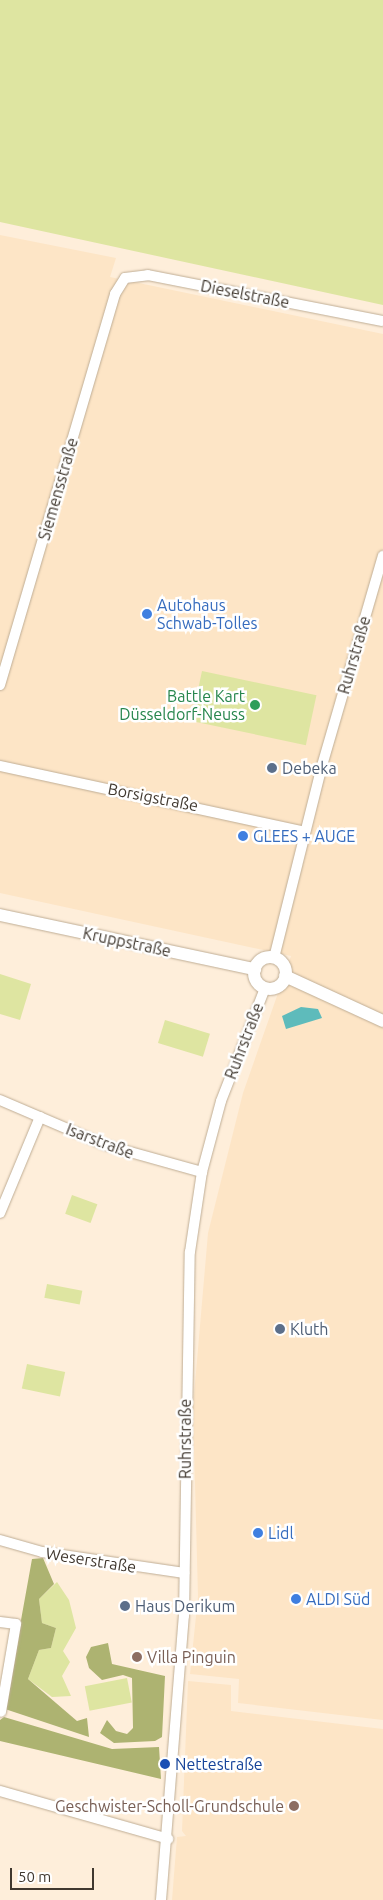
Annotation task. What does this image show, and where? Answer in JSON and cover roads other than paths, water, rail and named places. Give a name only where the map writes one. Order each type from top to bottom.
[{"type":"street","name":"Dieselstraße","points":[[115,294],[125,278],[140,274],[383,321]]},
{"type":"street","name":"Siemensstraße","points":[[0,685],[115,294]]},
{"type":"street","name":"Ruhrstraße","points":[[274,958],[305,832],[383,556]]},
{"type":"street","name":"Borsigstraße","points":[[0,766],[305,832]]},
{"type":"street","name":"Kruppstraße","points":[[0,915],[255,969]]},
{"type":"street","points":[[264,958],[274,958],[282,963],[285,976],[280,985],[265,988],[256,981],[255,969],[264,958]]},
{"type":"street","points":[[285,976],[383,1021]]},
{"type":"street","name":"Ruhrstraße","points":[[161,1900],[168,1839],[184,1574],[185,1320],[202,1172],[232,1069],[265,988]]},
{"type":"street","name":"Isarstraße","points":[[0,1100],[105,1145],[202,1172]]},
{"type":"street","points":[[0,1213],[40,1117]]},
{"type":"street","name":"Weserstraße","points":[[0,1540],[42,1552],[184,1574]]},
{"type":"street","points":[[0,1622],[16,1624],[1,1712]]},
{"type":"street","points":[[0,1791],[168,1839]]},
{"type":"water","points":[[301,1007],[318,1009],[322,1018],[286,1029],[282,1016]]},
{"type":"place","name":"Autohaus Schwab-Tolles","points":[[147,614]]},
{"type":"place","name":"Battle Kart Düsseldorf-Neuss","points":[[255,705]]},
{"type":"place","name":"Debeka","points":[[272,768]]},
{"type":"place","name":"GLEES + AUGE","points":[[243,836]]},
{"type":"place","name":"Kluth","points":[[280,1329]]},
{"type":"place","name":"Lidl","points":[[258,1533]]},
{"type":"place","name":"ALDI Süd","points":[[296,1599]]},
{"type":"place","name":"Haus Derikum","points":[[125,1606]]},
{"type":"place","name":"Villa Pinguin","points":[[137,1657]]},
{"type":"place","name":"Nettestraße","points":[[165,1764]]},
{"type":"place","name":"Geschwister-Scholl-Grundschule","points":[[294,1806]]}]
